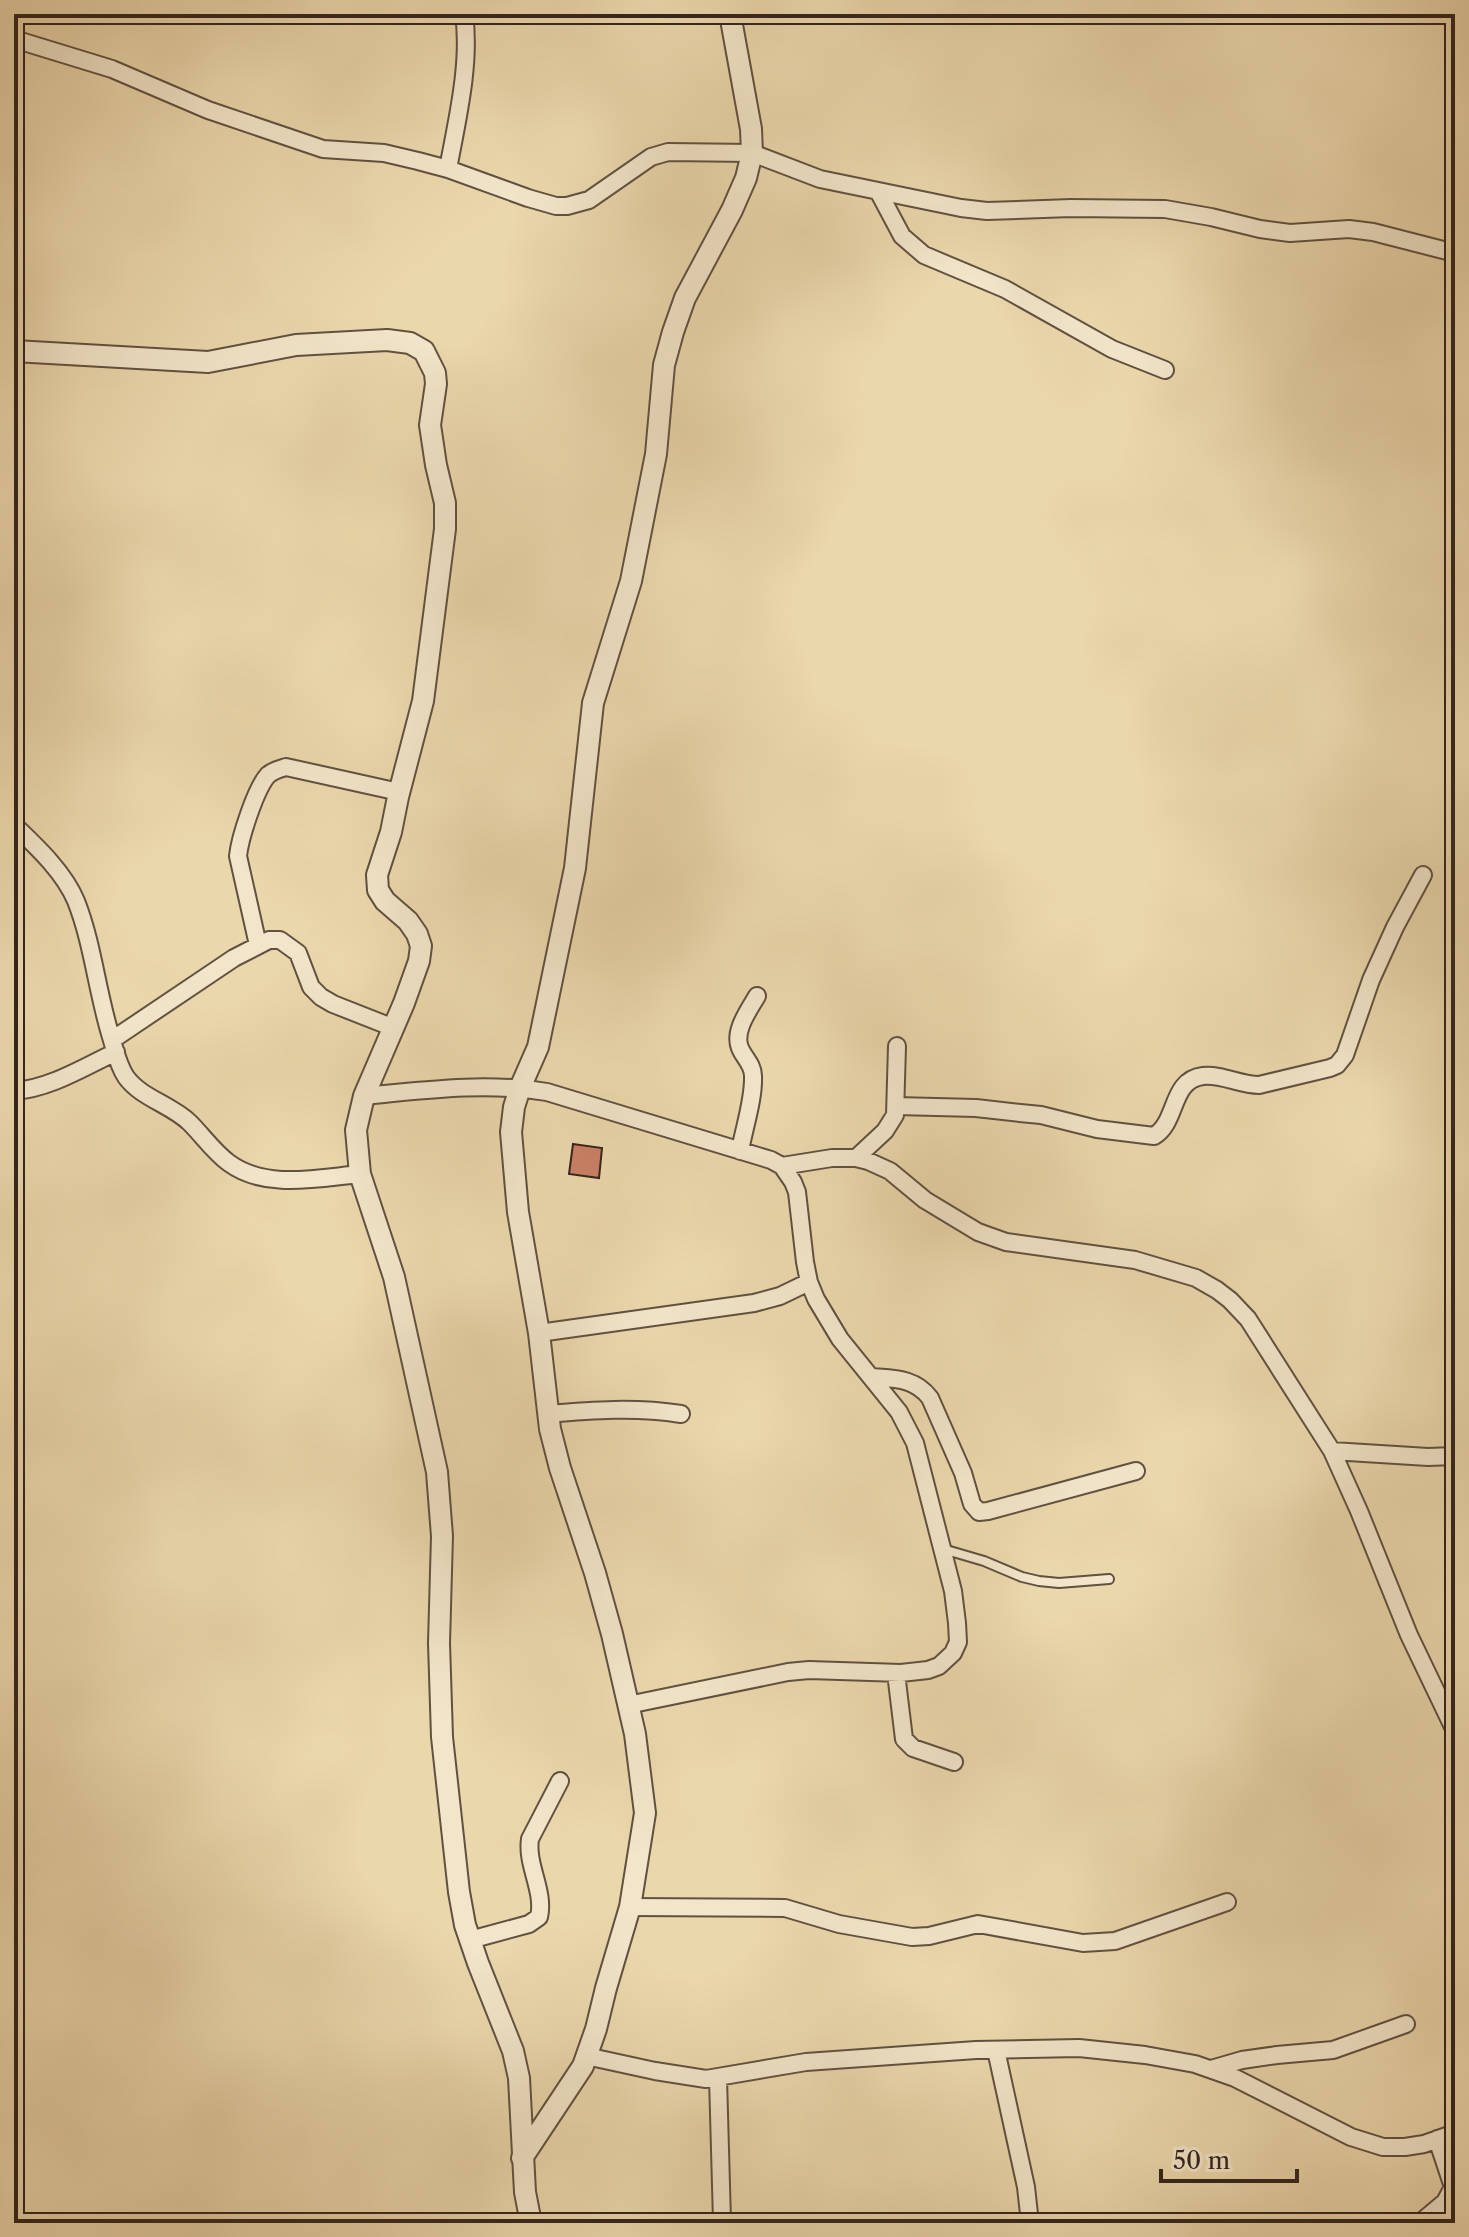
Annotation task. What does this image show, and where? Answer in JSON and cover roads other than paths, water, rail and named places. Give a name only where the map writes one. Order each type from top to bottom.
[{"type":"street","points":[[448,169],[459,109],[467,35],[464,14]]},
{"type":"street","points":[[522,2158],[569,2089],[586,2056],[630,1907],[645,1813],[635,1734],[628,1705],[595,1573],[550,1429],[539,1333],[518,1212],[511,1132],[520,1088],[538,1047],[575,868],[593,703],[631,581],[656,454],[664,365],[685,298],[732,210],[746,178],[752,153],[751,129],[730,14]]},
{"type":"street","points":[[14,39],[112,69],[208,110],[323,149],[384,153],[448,169],[556,206],[589,200],[651,157],[668,152],[752,153],[820,179],[961,208],[987,211],[1165,209],[1290,233],[1349,229],[1373,232],[1455,251]]},
{"type":"street","points":[[878,191],[902,236],[924,255],[1005,289],[1112,349],[1165,370]]},
{"type":"street","points":[[14,351],[208,362],[296,345],[387,340],[410,343],[424,351],[435,373],[430,425],[445,503],[445,529],[423,701],[391,832],[377,875],[378,890],[385,901],[408,921],[421,946],[412,982],[364,1096],[356,1130],[360,1174],[394,1277],[437,1472],[442,1536],[439,1643],[442,1737],[459,1892],[470,1940],[513,2051],[519,2078],[522,2158],[531,2223]]},
{"type":"street","points":[[258,945],[238,856],[239,842],[267,777],[286,767],[399,792]]},
{"type":"street","points":[[14,825],[33,843],[74,896],[114,1046],[126,1076],[136,1087],[182,1116],[227,1162],[241,1171],[293,1181],[360,1174]]},
{"type":"street","points":[[896,1106],[1041,1115],[1097,1129],[1154,1136],[1166,1126],[1173,1103],[1184,1086],[1199,1076],[1259,1085],[1337,1065],[1345,1055],[1371,980],[1423,875]]},
{"type":"street","points":[[14,1091],[36,1089],[114,1046],[234,958],[269,940],[280,940],[298,953],[311,987],[321,997],[394,1028]]},
{"type":"street","points":[[740,1151],[753,1080],[752,1067],[740,1049],[738,1038],[757,996]]},
{"type":"street","points":[[856,1158],[885,1131],[895,1115],[897,1046]]},
{"type":"street","points":[[364,1096],[443,1088],[520,1088],[547,1092],[771,1160],[782,1166],[797,1192],[809,1282],[816,1299],[840,1339],[899,1412],[915,1443],[953,1591],[957,1623],[958,1642],[953,1653],[939,1666],[896,1673],[788,1672],[628,1705]]},
{"type":"street","points":[[782,1166],[832,1158],[868,1161],[890,1171],[925,1200],[978,1232],[1006,1242],[1135,1260],[1196,1278],[1217,1290],[1248,1319],[1332,1451],[1409,1635],[1455,1731]]},
{"type":"street","points":[[539,1333],[751,1304],[780,1296],[809,1282]]},
{"type":"street","points":[[871,1377],[901,1379],[923,1388],[963,1473],[972,1504],[979,1512],[1136,1471]]},
{"type":"street","points":[[548,1414],[612,1409],[681,1414]]},
{"type":"street","points":[[1332,1451],[1455,1456]]},
{"type":"street","points":[[896,1673],[904,1739],[913,1748],[954,1762]]},
{"type":"street","points":[[470,1940],[529,1924],[539,1917],[541,1904],[528,1849],[530,1839],[560,1781]]},
{"type":"street","points":[[630,1907],[785,1908],[839,1924],[912,1937],[978,1924],[1083,1943],[1115,1941],[1227,1902]]},
{"type":"street","points":[[1210,2069],[1265,2056],[1333,2050],[1406,2024]]},
{"type":"street","points":[[586,2056],[706,2079],[806,2062],[1079,2048],[1195,2064],[1235,2078],[1361,2141],[1383,2147],[1405,2147],[1455,2133]]},
{"type":"street","points":[[996,2050],[1026,2187],[1030,2223]]},
{"type":"street","points":[[718,2078],[722,2221]]},
{"type":"street","points":[[1420,2223],[1445,2202],[1453,2187],[1437,2139]]},
{"type":"lane","points":[[942,1548],[1039,1581],[1059,1583],[1109,1579]]}]
